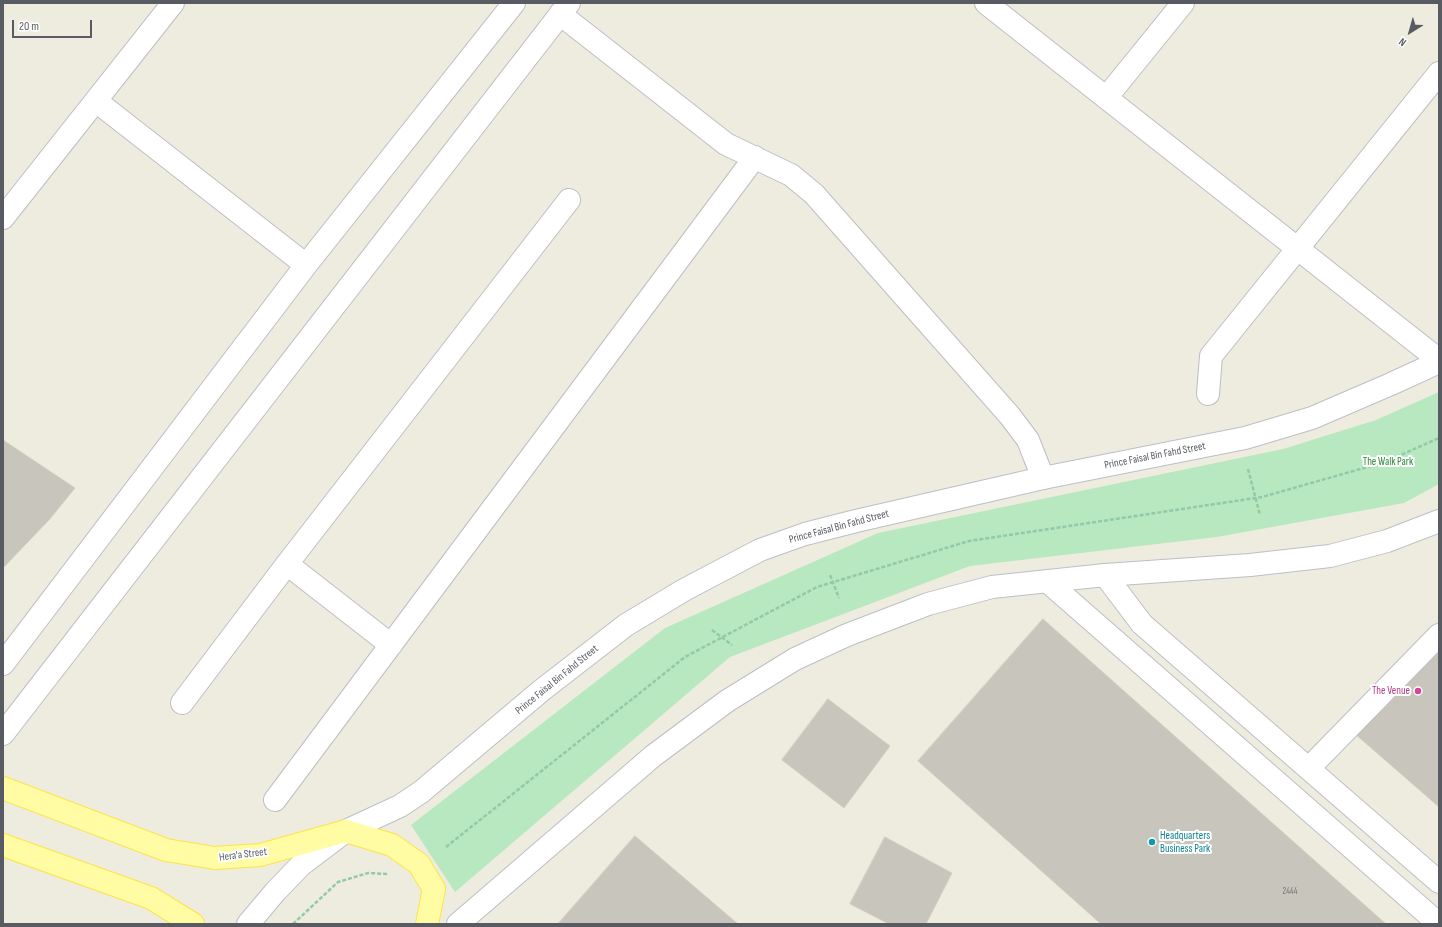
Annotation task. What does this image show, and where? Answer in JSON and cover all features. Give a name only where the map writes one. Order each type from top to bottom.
[{"type":"main road","name":"Hera'a Street","points":[[3,788],[166,850],[215,858],[260,855],[346,831]]},
{"type":"main road","points":[[346,831],[392,845],[419,864],[434,889],[427,924]]},
{"type":"main road","points":[[3,845],[151,898],[193,924]]},
{"type":"street","points":[[3,218],[173,3]]},
{"type":"street","points":[[3,664],[306,265],[514,3]]},
{"type":"street","points":[[986,3],[1439,361]]},
{"type":"street","points":[[1106,98],[1183,3]]},
{"type":"street","points":[[3,734],[565,9],[726,144],[790,175],[814,194],[1010,416],[1028,440],[1042,478]]},
{"type":"street","points":[[1208,394],[1211,356],[1439,73]]},
{"type":"street","points":[[96,101],[306,265]]},
{"type":"street","points":[[275,800],[755,157]]},
{"type":"street","points":[[182,703],[287,564],[569,200]]},
{"type":"street","name":"Prince Faisal Bin Fahd Street","points":[[248,924],[274,892],[301,865],[346,831],[400,806],[420,792],[542,690],[626,625],[684,590],[760,550],[805,534],[1042,478],[1245,438],[1312,418],[1391,384],[1439,361]]},
{"type":"street","points":[[458,924],[653,756],[727,701],[795,659],[847,635],[928,604],[992,587],[1105,576],[1250,565],[1330,556],[1387,541],[1439,521]]},
{"type":"street","points":[[287,564],[391,645]]},
{"type":"street","points":[[1105,576],[1142,624],[1439,882]]},
{"type":"street","points":[[1048,582],[1439,924]]},
{"type":"street","points":[[1309,768],[1439,635]]},
{"type":"path","points":[[446,847],[685,657],[818,587],[969,540],[1256,498],[1385,462],[1439,438]]},
{"type":"path","points":[[1248,469],[1260,515]]},
{"type":"path","points":[[830,575],[839,598]]},
{"type":"path","points":[[712,630],[732,645]]},
{"type":"path","points":[[293,924],[338,882],[368,873],[391,874]]},
{"type":"green space","name":"The Walk Park","points":[[1439,392],[1439,484],[1404,503],[1217,537],[970,566],[730,657],[455,892],[411,825],[665,628],[878,533],[1283,449],[1376,420]]},
{"type":"building","points":[[3,440],[75,488],[49,520],[3,568]]},
{"type":"building","name":"Headquarters Business Park","points":[[1043,619],[1386,924],[1101,924],[918,761]]},
{"type":"building","name":"The Venue","points":[[1439,648],[1439,807],[1354,733]]},
{"type":"building","points":[[828,699],[890,746],[844,808],[782,760]]},
{"type":"building","points":[[635,836],[738,924],[558,924]]},
{"type":"building","points":[[885,837],[952,873],[926,924],[889,924],[850,904]]},
{"type":"place","name":"The Venue","points":[[1418,691]]},
{"type":"place","name":"Headquarters Business Park","points":[[1152,842]]}]
